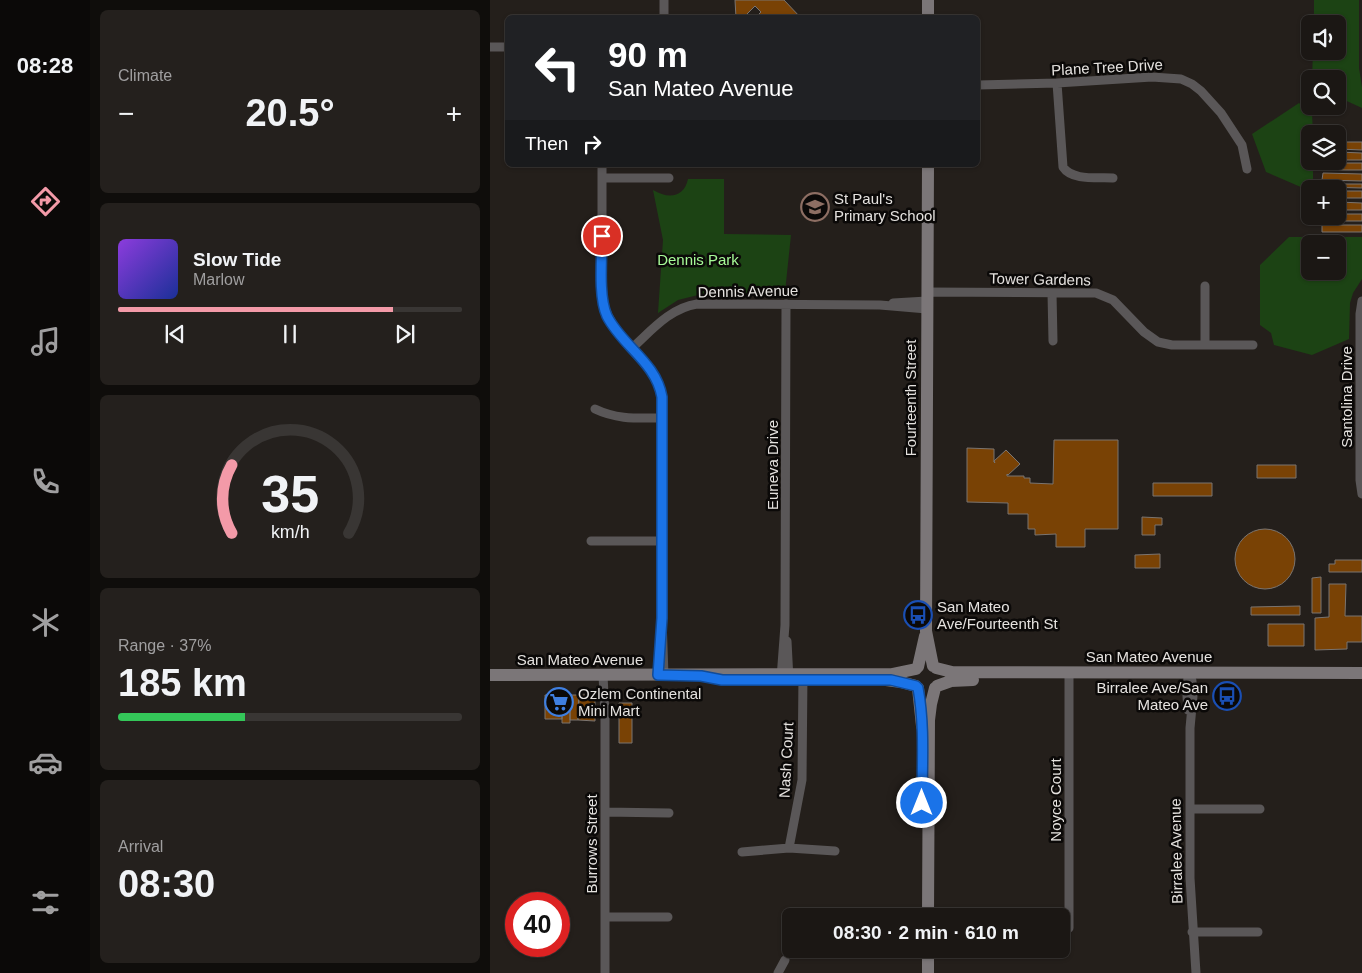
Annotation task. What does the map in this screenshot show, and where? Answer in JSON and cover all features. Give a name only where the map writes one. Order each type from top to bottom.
[{"type":"street","points":[[664,0],[664,15]]},
{"type":"street","points":[[928,0],[928,15]]},
{"type":"street","points":[[490,47],[505,47]]},
{"type":"street","name":"Plane Tree Drive","points":[[980,85],[1057,83],[1152,77],[1182,79],[1201,91],[1221,113],[1242,145],[1247,169]]},
{"type":"street","points":[[1057,83],[1063,166],[1065,171],[1072,175],[1113,178]]},
{"type":"street","points":[[602,167],[602,301],[607,317],[655,375],[662,397],[661,675]]},
{"type":"street","name":"Fourteenth Street","points":[[917,668],[926,631],[928,167]]},
{"type":"street","points":[[602,178],[669,178]]},
{"type":"street","points":[[1205,286],[1205,344]]},
{"type":"street","points":[[1052,293],[1053,341]]},
{"type":"street","name":"Tower Gardens","points":[[927,301],[1052,293],[1101,294],[1113,300],[1144,332],[1158,342],[1172,345],[1253,345]]},
{"type":"street","name":"Dennis Avenue","points":[[632,348],[667,318],[688,306],[697,304],[880,305],[927,301]]},
{"type":"street","name":"Santolina Drive","points":[[1362,301],[1360,314],[1360,480],[1362,494]]},
{"type":"street","name":"Euneva Drive","points":[[785,677],[786,304]]},
{"type":"street","points":[[595,409],[622,418],[663,418]]},
{"type":"street","points":[[591,541],[662,541]]},
{"type":"street","name":"Fourteenth Street","points":[[926,631],[935,667]]},
{"type":"street","points":[[921,908],[922,720],[917,687],[913,675],[917,668],[926,664],[935,667],[940,679],[931,704],[929,720],[928,908]]},
{"type":"street","name":"San Mateo Avenue","points":[[935,667],[952,672],[1069,676],[1362,681]]},
{"type":"street","name":"San Mateo Avenue","points":[[490,675],[661,675],[701,676],[722,680],[892,674],[917,668]]},
{"type":"street","name":"San Mateo Avenue","points":[[1189,678],[1362,673]]},
{"type":"street","name":"Burrows Street","points":[[605,973],[606,675]]},
{"type":"street","name":"San Mateo Avenue","points":[[936,687],[951,681],[1069,676]]},
{"type":"street","name":"Noyce Court","points":[[1068,908],[1069,676]]},
{"type":"street","name":"San Mateo Avenue","points":[[803,677],[891,680],[917,687]]},
{"type":"street","name":"Nash Court","points":[[789,848],[802,780],[803,677]]},
{"type":"street","name":"Birralee Avenue","points":[[1189,678],[1193,696],[1190,728],[1190,878],[1196,973]]},
{"type":"street","points":[[917,687],[924,691],[936,687]]},
{"type":"street","points":[[1190,809],[1260,809]]},
{"type":"street","points":[[605,812],[669,813]]},
{"type":"street","points":[[742,852],[789,848],[835,851]]},
{"type":"street","points":[[605,917],[668,917]]},
{"type":"street","points":[[1192,932],[1258,932]]},
{"type":"street","points":[[921,958],[921,973]]},
{"type":"street","points":[[928,958],[928,973]]},
{"type":"street","points":[[778,973],[785,960]]},
{"type":"green space","points":[[1314,0],[1359,0],[1359,68],[1362,87],[1362,108],[1346,101],[1346,70],[1312,70],[1313,60],[1346,60],[1346,15],[1314,15]]},
{"type":"green space","points":[[1299,103],[1301,105],[1301,115],[1312,115],[1313,125],[1301,125],[1301,170],[1313,170],[1313,180],[1301,180],[1301,187],[1266,172],[1252,134]]},
{"type":"green space","name":"Dennis Park","points":[[688,179],[724,179],[724,234],[791,235],[785,292],[698,295],[678,300],[658,313],[663,240],[653,190],[664,195],[675,195],[683,190]]},
{"type":"green space","points":[[1289,237],[1301,237],[1301,280],[1346,280],[1346,237],[1362,237],[1362,279],[1353,293],[1350,303],[1349,339],[1312,355],[1274,345],[1271,333],[1260,325],[1260,265]]},
{"type":"building","points":[[735,0],[784,0],[798,15],[758,15],[761,12],[755,6],[746,15],[736,15]]},
{"type":"building","points":[[1346,142],[1362,142],[1362,150],[1346,149]]},
{"type":"building","points":[[1346,152],[1362,153],[1362,160],[1346,160]]},
{"type":"building","points":[[1346,163],[1362,163],[1362,170],[1346,170]]},
{"type":"building","points":[[1323,173],[1362,174],[1362,181],[1322,180]]},
{"type":"building","points":[[1346,184],[1362,184],[1362,188],[1346,188]]},
{"type":"building","points":[[1346,191],[1362,191],[1362,198],[1346,198]]},
{"type":"building","points":[[1346,202],[1362,203],[1362,210],[1346,210]]},
{"type":"building","points":[[1346,214],[1362,214],[1362,221],[1346,221]]},
{"type":"building","points":[[1322,225],[1362,225],[1362,232],[1322,232]]},
{"type":"building","points":[[1054,440],[1118,440],[1118,529],[1085,529],[1085,547],[1056,547],[1056,534],[1035,535],[1035,529],[1028,529],[1028,514],[1008,514],[1008,503],[967,502],[967,448],[994,449],[994,461],[1006,450],[1020,464],[1007,476],[1024,476],[1024,478],[1030,478],[1030,483],[1053,484]]},
{"type":"building","points":[[1257,465],[1296,465],[1296,478],[1257,478]]},
{"type":"building","points":[[1153,483],[1212,483],[1212,496],[1153,496]]},
{"type":"building","points":[[1142,517],[1162,518],[1162,525],[1155,525],[1155,535],[1142,535]]},
{"type":"building","points":[[1265,529],[1281,534],[1286,538],[1290,543],[1295,559],[1290,575],[1286,580],[1281,584],[1265,589],[1249,584],[1244,580],[1240,575],[1235,559],[1240,543],[1244,538],[1249,534]]},
{"type":"building","points":[[1160,554],[1160,568],[1135,568],[1135,555]]},
{"type":"building","points":[[1335,560],[1362,560],[1362,572],[1329,572],[1329,564],[1335,564]]},
{"type":"building","points":[[1321,577],[1321,613],[1312,613],[1312,578]]},
{"type":"building","points":[[1329,584],[1346,584],[1345,616],[1362,616],[1362,642],[1347,642],[1347,649],[1315,650],[1315,618],[1329,617]]},
{"type":"building","points":[[1300,606],[1300,615],[1251,615],[1251,607]]},
{"type":"building","points":[[1268,624],[1304,624],[1304,646],[1268,646]]},
{"type":"building","points":[[545,695],[562,695],[562,719],[545,719]]},
{"type":"building","points":[[562,695],[570,695],[570,723],[562,723]]},
{"type":"building","points":[[570,695],[579,695],[578,720],[570,720]]},
{"type":"building","points":[[579,695],[595,695],[595,721],[578,720]]},
{"type":"building","points":[[619,703],[632,703],[632,743],[619,743]]},
{"type":"place","name":"St Paul's Primary School","points":[[815,207]]},
{"type":"place","name":"San Mateo Ave/Fourteenth St","points":[[918,615]]},
{"type":"place","name":"Birralee Ave/San Mateo Ave","points":[[1227,696]]},
{"type":"place","name":"Ozlem Continental Mini Mart","points":[[559,702]]},
{"type":"route","points":[[602,236],[602,301],[604,309],[613,326],[655,375],[662,397],[662,618],[658,675],[701,676],[722,680],[891,680],[916,686],[921,704],[922,720],[922,803]]}]
